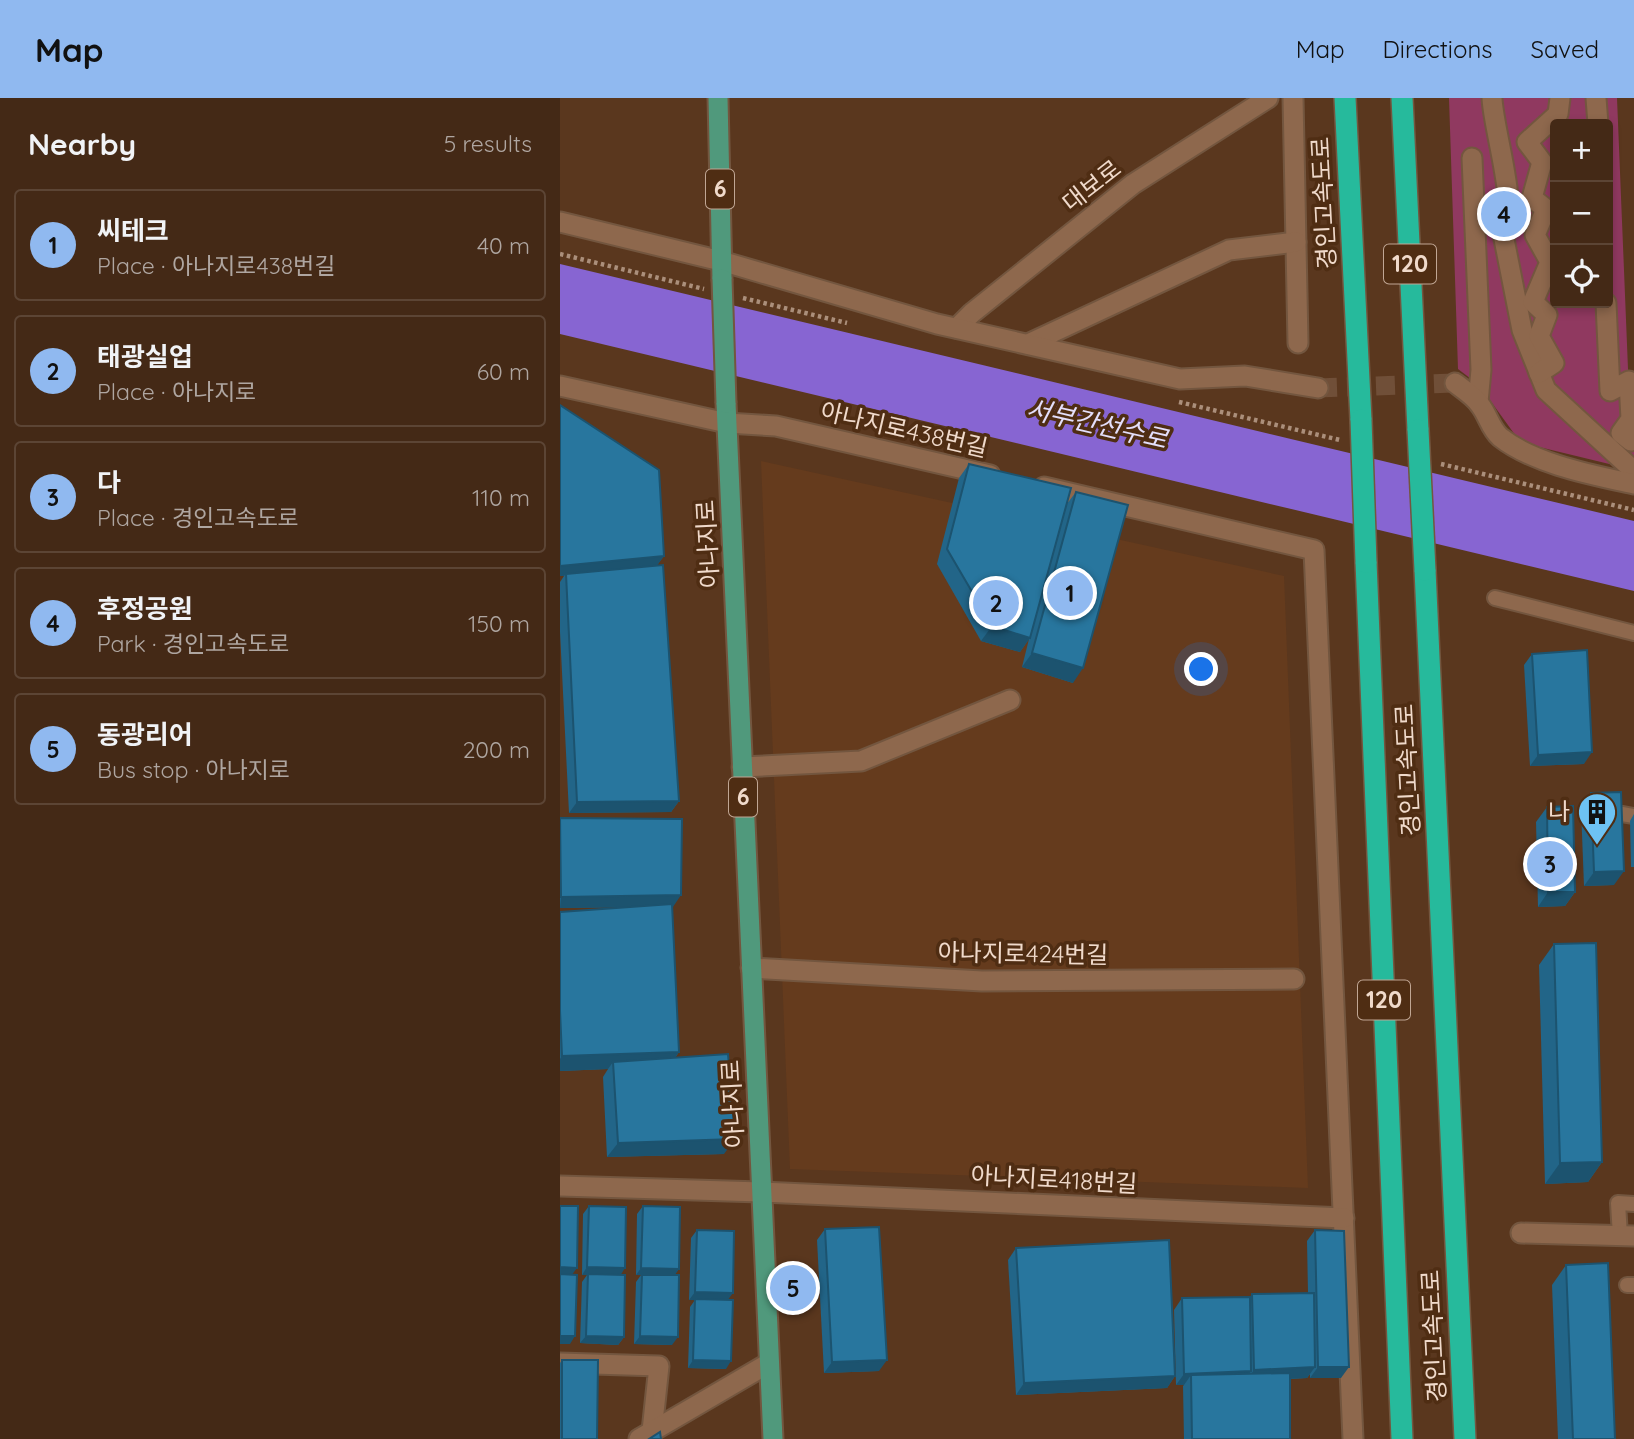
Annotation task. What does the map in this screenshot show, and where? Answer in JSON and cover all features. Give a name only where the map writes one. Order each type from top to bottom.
[{"type":"highway","name":"경인고속도로","points":[[1345,98],[1361,420],[1402,1439]]},
{"type":"highway","name":"경인고속도로","points":[[1402,98],[1465,1439]]},
{"type":"main road","name":"6","points":[[718,98],[721,270]]},
{"type":"main road","name":"아나지로","points":[[721,270],[773,1439]]},
{"type":"street","name":"대보로","points":[[957,328],[972,313],[1133,184],[1268,98]]},
{"type":"street","points":[[1293,98],[1298,343]]},
{"type":"street","points":[[1492,98],[1498,145],[1508,185],[1508,227],[1503,233],[1522,330],[1546,390],[1633,477]]},
{"type":"street","points":[[1539,373],[1554,363],[1539,336],[1547,315],[1533,302],[1550,262],[1535,235],[1546,209],[1532,198],[1542,162],[1527,142],[1558,114],[1560,98]]},
{"type":"street","points":[[1596,98],[1598,119]]},
{"type":"street","points":[[1472,158],[1481,370],[1478,402]]},
{"type":"street","points":[[560,222],[721,270],[1180,379],[1245,376],[1318,388]]},
{"type":"street","points":[[1028,344],[1229,250],[1296,242]]},
{"type":"street","points":[[1606,308],[1610,391],[1629,381],[1630,419],[1621,433],[1631,441]]},
{"type":"street","points":[[1455,383],[1478,402],[1488,422],[1498,435],[1509,443],[1532,455],[1580,471],[1633,477]]},
{"type":"street","name":"아나지로438번길","points":[[560,386],[727,423],[776,426],[1005,478]]},
{"type":"street","points":[[1032,485],[1314,550],[1353,1439]]},
{"type":"street","points":[[742,767],[861,761],[1010,700]]},
{"type":"street","name":"아나지로424번길","points":[[751,968],[982,981],[1294,979]]},
{"type":"street","name":"아나지로418번길","points":[[560,1186],[1344,1217]]},
{"type":"street","points":[[1521,1233],[1627,1236]]},
{"type":"street","points":[[560,1363],[659,1366],[646,1435]]},
{"type":"street","points":[[646,1435],[769,1363]]},
{"type":"lane","points":[[1495,598],[1634,633]]},
{"type":"lane","points":[[1627,1236],[1618,1203],[1634,1204]]},
{"type":"shaded area","points":[[1449,98],[1617,98],[1630,418],[1634,419],[1634,470],[1535,446],[1518,439],[1479,385],[1458,369]]},
{"type":"shaded area","points":[[761,461],[1284,576],[1308,1188],[790,1169]]},
{"type":"water","name":"서부간선수로","points":[[560,264],[1634,521],[1634,591],[560,334]]},
{"type":"building","points":[[560,405],[659,470],[664,556],[560,566]]},
{"type":"building","points":[[969,464],[1071,488],[1030,638],[992,626],[947,549]]},
{"type":"building","points":[[1076,492],[1128,505],[1083,668],[1032,653]]},
{"type":"building","points":[[663,565],[679,801],[577,802],[566,574]]},
{"type":"building","points":[[1587,650],[1592,752],[1538,755],[1532,654]]},
{"type":"building","points":[[1621,792],[1624,871],[1594,872],[1591,793]]},
{"type":"building","points":[[1573,806],[1575,892],[1548,892],[1547,807]]},
{"type":"building","points":[[560,818],[682,819],[681,895],[561,897]]},
{"type":"building","points":[[672,904],[679,1052],[562,1056],[560,912]]},
{"type":"building","points":[[1596,943],[1602,1162],[1560,1163],[1554,944]]},
{"type":"building","points":[[728,1054],[735,1139],[618,1143],[613,1062]]},
{"type":"building","points":[[560,1206],[578,1206],[577,1268],[560,1267]]},
{"type":"building","points":[[589,1206],[626,1207],[625,1268],[587,1267]]},
{"type":"building","points":[[643,1206],[680,1207],[679,1269],[641,1268]]},
{"type":"building","points":[[879,1227],[887,1360],[832,1362],[825,1229]]},
{"type":"building","points":[[697,1230],[734,1231],[733,1293],[695,1292]]},
{"type":"building","points":[[1315,1230],[1344,1231],[1349,1367],[1318,1367]]},
{"type":"building","points":[[1169,1240],[1175,1376],[1024,1383],[1016,1248]]},
{"type":"building","points":[[1608,1263],[1615,1439],[1573,1439],[1566,1265]]},
{"type":"building","points":[[560,1274],[577,1275],[575,1336],[560,1336]]},
{"type":"building","points":[[588,1274],[625,1275],[624,1337],[586,1336]]},
{"type":"building","points":[[642,1275],[679,1275],[678,1337],[640,1336]]},
{"type":"building","points":[[1314,1293],[1315,1367],[1254,1370],[1252,1294]]},
{"type":"building","points":[[1250,1297],[1251,1371],[1184,1374],[1182,1298]]},
{"type":"building","points":[[695,1299],[733,1300],[731,1361],[693,1360]]},
{"type":"building","points":[[562,1360],[598,1360],[597,1439],[562,1439]]},
{"type":"building","points":[[1290,1373],[1290,1439],[1192,1439],[1191,1375]]},
{"type":"building","points":[[660,1432],[661,1439],[649,1439]]},
{"type":"tunnel","points":[[1318,388],[1455,383]]},
{"type":"place","name":"후정공원","points":[[1504,214]]},
{"type":"place","name":"씨테크","points":[[1070,593]]},
{"type":"place","name":"태광실업","points":[[996,603]]},
{"type":"place","name":"나","points":[[1597,846]]},
{"type":"place","name":"다","points":[[1550,864]]},
{"type":"place","name":"동광리어","points":[[793,1288]]}]
